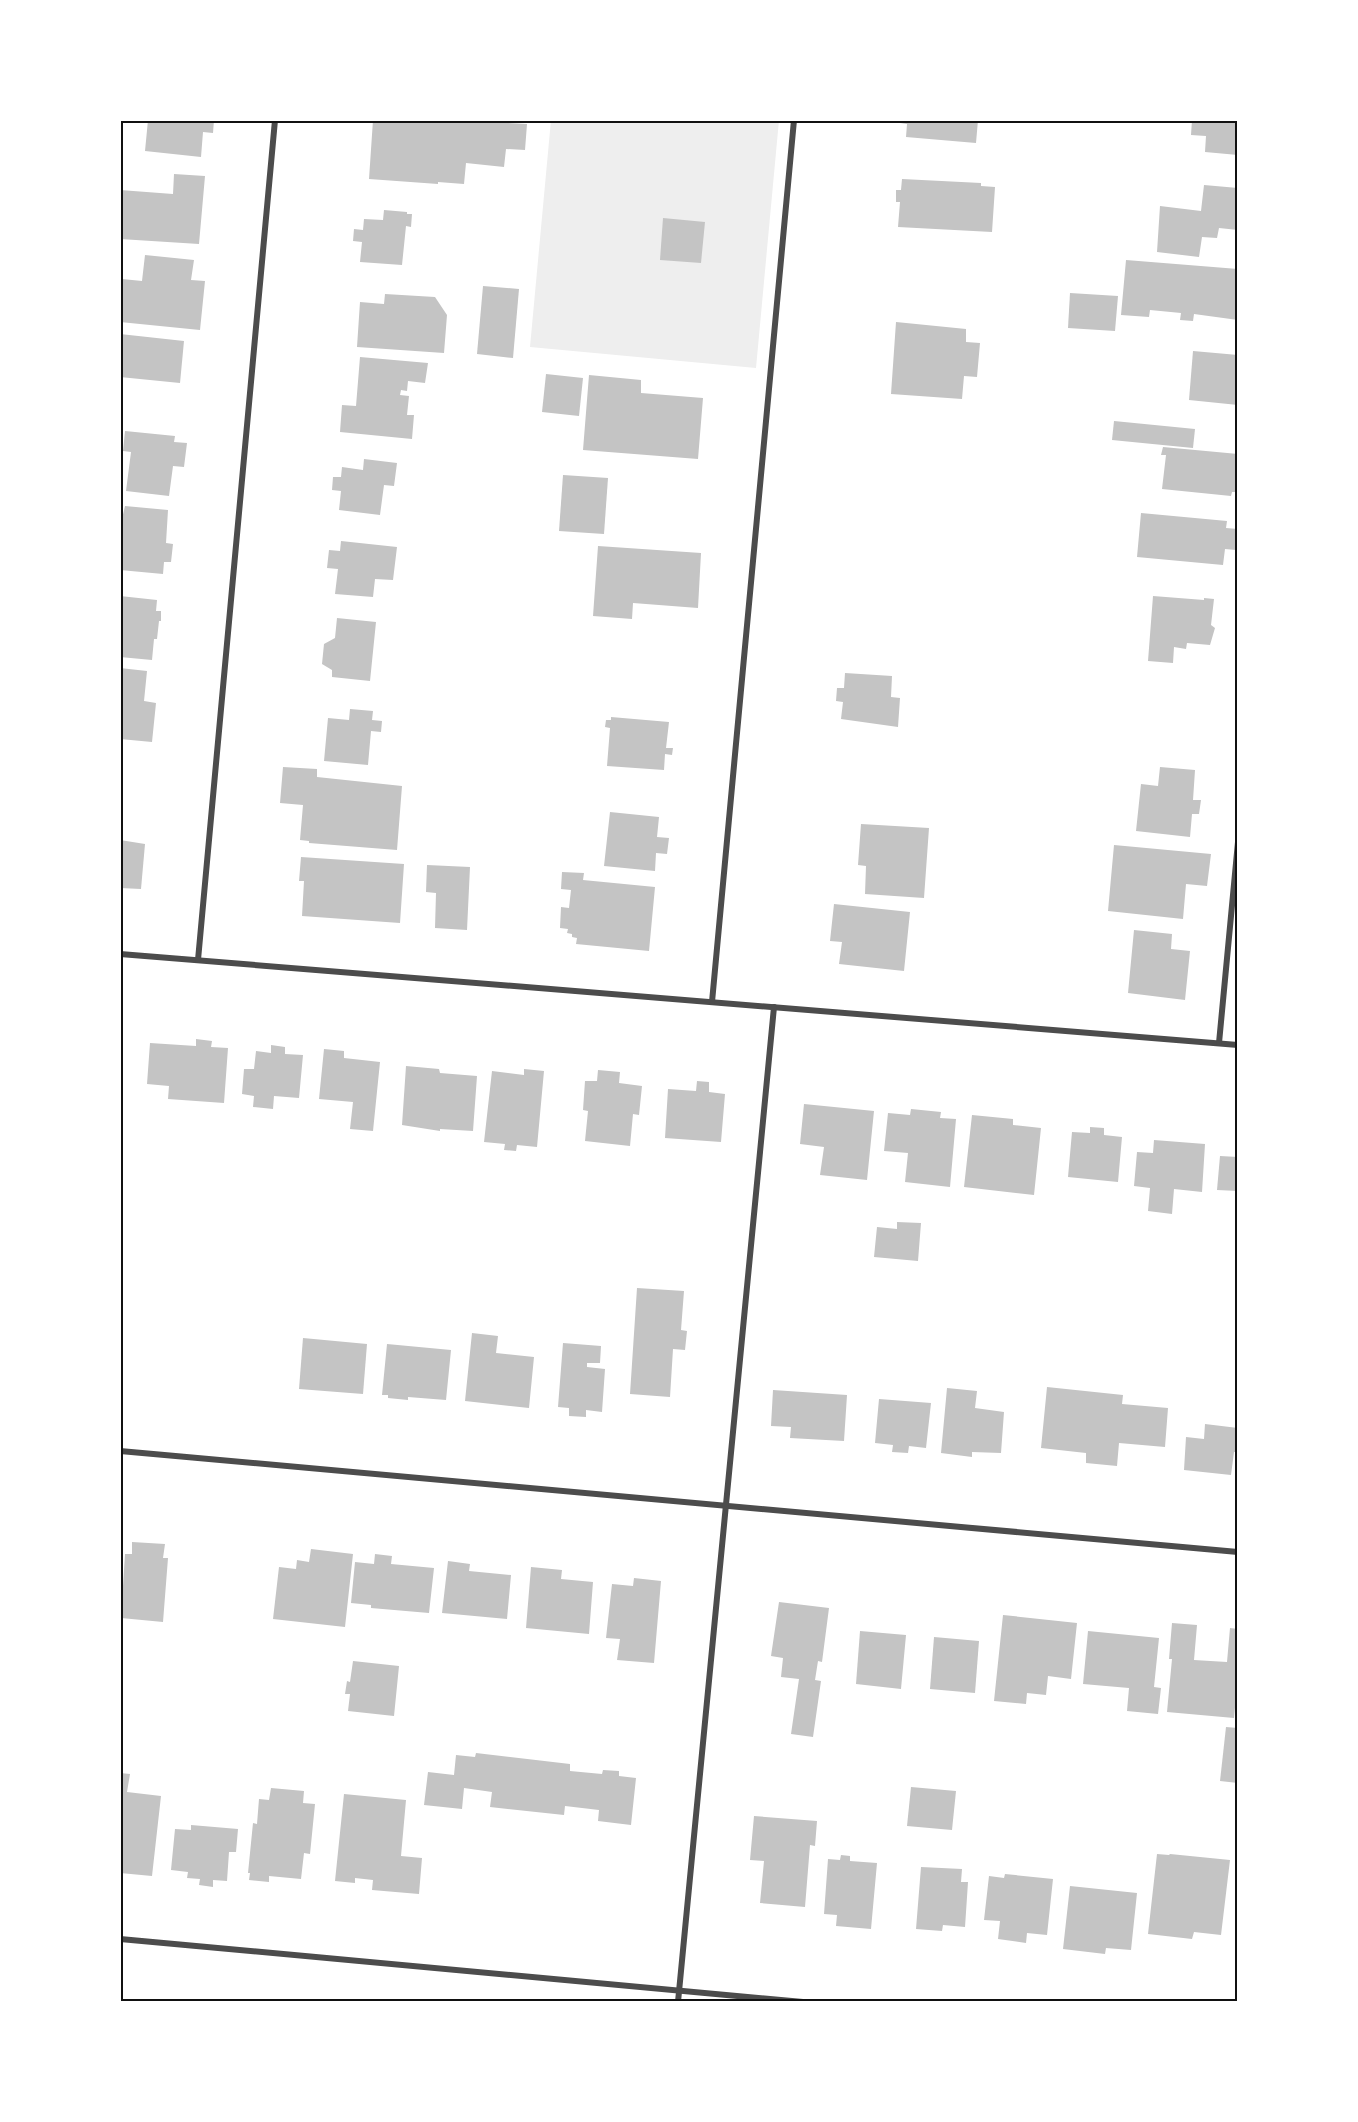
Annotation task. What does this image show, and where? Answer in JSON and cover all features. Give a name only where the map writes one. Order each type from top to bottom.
[{"type":"street","points":[[198,960],[275,120]]},
{"type":"street","points":[[712,1002],[794,120]]},
{"type":"street","points":[[1219,1043],[1238,842]]},
{"type":"street","points":[[120,954],[1238,1045]]},
{"type":"street","points":[[678,2002],[774,1007]]},
{"type":"street","points":[[120,1451],[1238,1552]]},
{"type":"street","points":[[120,1939],[802,2002]]},
{"type":"shaded area","points":[[551,120],[779,120],[756,368],[530,347]]},
{"type":"building","points":[[148,120],[214,120],[213,133],[203,132],[201,157],[145,151]]},
{"type":"building","points":[[373,120],[499,120],[527,124],[525,150],[506,149],[504,167],[466,163],[464,184],[369,179]]},
{"type":"building","points":[[893,120],[978,120],[976,143],[906,137],[907,124],[893,122]]},
{"type":"building","points":[[1192,120],[1238,120],[1238,155],[1205,152],[1206,136],[1191,135]]},
{"type":"building","points":[[174,174],[205,176],[199,244],[120,239],[120,190],[173,194]]},
{"type":"building","points":[[902,179],[981,183],[981,186],[995,187],[992,232],[898,227],[900,202],[896,202],[896,190],[901,190]]},
{"type":"building","points":[[1204,185],[1238,188],[1238,230],[1219,228],[1217,238],[1202,237],[1199,257],[1157,252],[1160,206],[1201,211]]},
{"type":"building","points":[[384,210],[412,214],[411,227],[406,226],[402,265],[360,262],[362,242],[353,241],[354,229],[363,230],[364,219],[383,220]]},
{"type":"building","points":[[663,218],[705,222],[701,263],[660,260]]},
{"type":"building","points":[[145,255],[194,260],[191,280],[205,281],[200,330],[120,322],[122,279],[142,281]]},
{"type":"building","points":[[1126,260],[1238,269],[1238,320],[1194,314],[1193,321],[1180,320],[1181,313],[1150,310],[1149,317],[1121,315]]},
{"type":"building","points":[[483,286],[519,289],[513,358],[477,354]]},
{"type":"building","points":[[1070,293],[1118,296],[1115,331],[1068,328]]},
{"type":"building","points":[[385,294],[435,297],[447,315],[444,353],[357,347],[360,302],[384,304]]},
{"type":"building","points":[[896,322],[966,329],[966,342],[980,343],[977,377],[964,376],[962,399],[891,394]]},
{"type":"building","points":[[120,334],[184,341],[180,383],[120,377]]},
{"type":"building","points":[[1193,351],[1238,355],[1238,405],[1189,400]]},
{"type":"building","points":[[360,357],[428,363],[425,383],[408,381],[407,391],[401,390],[400,395],[409,396],[407,415],[414,415],[412,439],[340,432],[342,405],[356,406]]},
{"type":"building","points":[[546,374],[583,378],[579,416],[542,412]]},
{"type":"building","points":[[589,375],[641,380],[641,393],[703,398],[698,459],[583,450]]},
{"type":"building","points":[[1114,421],[1195,429],[1193,448],[1112,440]]},
{"type":"building","points":[[125,431],[175,436],[174,442],[187,443],[184,467],[173,466],[169,496],[126,491],[131,452],[123,451]]},
{"type":"building","points":[[1163,447],[1238,454],[1238,492],[1232,492],[1231,496],[1162,489],[1166,455],[1161,455]]},
{"type":"building","points":[[364,459],[397,463],[394,486],[384,485],[380,515],[339,510],[341,491],[332,490],[333,477],[341,477],[342,467],[363,470]]},
{"type":"building","points":[[563,475],[608,478],[604,534],[559,531]]},
{"type":"building","points":[[125,506],[168,510],[166,543],[173,544],[171,562],[164,562],[163,574],[120,570],[120,526],[123,526],[121,523]]},
{"type":"building","points":[[1141,513],[1227,521],[1226,528],[1238,529],[1236,550],[1225,549],[1223,565],[1137,557]]},
{"type":"building","points":[[341,541],[397,547],[393,580],[375,579],[373,597],[335,594],[338,569],[327,568],[329,550],[340,551]]},
{"type":"building","points":[[598,546],[701,553],[698,608],[633,603],[632,619],[593,616]]},
{"type":"building","points":[[120,596],[157,600],[156,611],[161,611],[161,621],[159,621],[157,639],[154,639],[152,660],[120,657]]},
{"type":"building","points":[[1153,596],[1214,599],[1211,625],[1215,628],[1210,645],[1187,643],[1186,649],[1174,647],[1173,663],[1148,661]]},
{"type":"building","points":[[337,618],[376,622],[370,681],[332,677],[332,670],[322,664],[324,644],[335,638]]},
{"type":"building","points":[[120,668],[147,671],[144,701],[156,703],[152,742],[120,739]]},
{"type":"building","points":[[845,673],[892,676],[891,697],[900,698],[898,727],[841,719],[843,702],[836,701],[837,688],[844,688]]},
{"type":"building","points":[[350,709],[373,711],[372,720],[382,721],[381,732],[371,731],[368,765],[324,761],[328,718],[349,720]]},
{"type":"building","points":[[611,717],[669,722],[666,748],[673,748],[672,755],[665,754],[664,770],[607,766],[610,728],[605,727],[606,720],[611,720]]},
{"type":"building","points":[[283,767],[317,769],[317,777],[402,786],[397,850],[309,843],[309,841],[300,840],[303,805],[280,803]]},
{"type":"building","points":[[1160,767],[1195,770],[1193,800],[1201,800],[1199,814],[1192,814],[1190,837],[1136,831],[1141,784],[1158,786]]},
{"type":"building","points":[[610,812],[659,817],[657,837],[669,838],[667,854],[656,853],[655,871],[604,866]]},
{"type":"building","points":[[861,824],[929,828],[924,898],[865,894],[866,866],[858,865]]},
{"type":"building","points":[[120,840],[145,844],[141,889],[120,888]]},
{"type":"building","points":[[1114,845],[1211,854],[1207,886],[1186,884],[1183,919],[1108,911]]},
{"type":"building","points":[[301,857],[404,864],[400,923],[302,916],[304,881],[299,881]]},
{"type":"building","points":[[427,865],[470,867],[467,930],[435,928],[436,893],[426,892]]},
{"type":"building","points":[[562,872],[584,873],[583,880],[655,887],[649,951],[576,944],[577,938],[567,933],[568,929],[560,928],[561,907],[569,908],[571,890],[561,889]]},
{"type":"building","points":[[834,904],[910,912],[904,971],[839,964],[842,942],[830,941]]},
{"type":"building","points":[[1134,930],[1172,934],[1171,949],[1190,951],[1185,1000],[1128,993]]},
{"type":"building","points":[[196,1039],[212,1041],[211,1047],[228,1048],[224,1103],[168,1099],[169,1086],[147,1084],[150,1043],[196,1046]]},
{"type":"building","points":[[271,1045],[285,1047],[285,1054],[303,1055],[299,1098],[274,1096],[273,1109],[253,1107],[254,1096],[242,1094],[244,1069],[254,1069],[256,1051],[271,1053]]},
{"type":"building","points":[[324,1049],[344,1051],[344,1058],[380,1062],[373,1131],[350,1129],[353,1102],[319,1099]]},
{"type":"building","points":[[406,1066],[439,1069],[440,1073],[477,1076],[473,1131],[440,1129],[440,1131],[402,1125]]},
{"type":"building","points":[[524,1069],[544,1071],[537,1147],[517,1145],[516,1151],[504,1150],[505,1144],[484,1142],[492,1071],[524,1075]]},
{"type":"building","points":[[598,1070],[620,1072],[619,1083],[642,1086],[639,1115],[633,1114],[630,1146],[585,1141],[588,1111],[583,1110],[585,1081],[597,1081]]},
{"type":"building","points":[[697,1081],[709,1082],[709,1092],[725,1094],[721,1142],[665,1138],[668,1089],[696,1091]]},
{"type":"building","points":[[804,1104],[874,1111],[867,1180],[820,1175],[824,1147],[800,1144]]},
{"type":"building","points":[[911,1109],[941,1112],[940,1118],[956,1119],[950,1187],[905,1182],[908,1153],[884,1151],[888,1113],[910,1115]]},
{"type":"building","points":[[972,1115],[1013,1119],[1013,1125],[1041,1128],[1034,1195],[964,1187]]},
{"type":"building","points":[[1090,1127],[1104,1128],[1104,1135],[1122,1137],[1118,1182],[1068,1177],[1072,1132],[1090,1133]]},
{"type":"building","points":[[1154,1140],[1205,1144],[1202,1192],[1174,1189],[1172,1214],[1148,1211],[1150,1188],[1134,1186],[1137,1152],[1153,1153]]},
{"type":"building","points":[[1220,1156],[1238,1157],[1238,1191],[1217,1190]]},
{"type":"building","points":[[897,1222],[921,1223],[918,1261],[874,1257],[877,1227],[897,1229]]},
{"type":"building","points":[[637,1288],[684,1291],[681,1330],[687,1331],[685,1350],[673,1349],[670,1397],[630,1394]]},
{"type":"building","points":[[472,1333],[498,1336],[496,1353],[534,1357],[529,1408],[465,1401]]},
{"type":"building","points":[[303,1338],[367,1344],[363,1394],[299,1389]]},
{"type":"building","points":[[563,1343],[601,1346],[600,1363],[587,1363],[587,1367],[605,1369],[602,1412],[586,1410],[586,1417],[569,1416],[569,1408],[558,1407]]},
{"type":"building","points":[[387,1344],[451,1350],[446,1400],[408,1397],[408,1400],[388,1398],[388,1395],[382,1395]]},
{"type":"building","points":[[1047,1387],[1123,1395],[1122,1404],[1168,1408],[1165,1447],[1119,1443],[1117,1466],[1086,1463],[1086,1453],[1041,1448]]},
{"type":"building","points":[[947,1388],[977,1391],[975,1408],[1004,1412],[1001,1453],[972,1452],[972,1457],[941,1453]]},
{"type":"building","points":[[773,1390],[847,1395],[844,1441],[790,1438],[791,1427],[771,1426]]},
{"type":"building","points":[[879,1399],[931,1403],[926,1448],[909,1446],[908,1453],[892,1452],[893,1445],[875,1443]]},
{"type":"building","points":[[1205,1424],[1238,1428],[1238,1452],[1234,1452],[1231,1475],[1184,1470],[1186,1437],[1204,1439]]},
{"type":"building","points":[[132,1542],[165,1544],[163,1558],[168,1558],[163,1622],[121,1618],[125,1554],[132,1554]]},
{"type":"building","points":[[311,1549],[353,1554],[345,1627],[273,1619],[279,1567],[296,1569],[297,1560],[309,1562]]},
{"type":"building","points":[[375,1554],[392,1556],[391,1564],[434,1568],[429,1613],[371,1608],[371,1605],[351,1603],[355,1562],[374,1564]]},
{"type":"building","points":[[448,1561],[470,1564],[469,1571],[511,1575],[507,1619],[442,1613]]},
{"type":"building","points":[[531,1567],[562,1570],[561,1579],[593,1582],[589,1634],[526,1628]]},
{"type":"building","points":[[634,1578],[661,1581],[654,1663],[617,1660],[620,1639],[606,1638],[612,1584],[633,1586]]},
{"type":"building","points":[[779,1602],[829,1608],[822,1662],[818,1661],[815,1680],[821,1681],[813,1737],[791,1734],[799,1679],[781,1677],[783,1658],[771,1656]]},
{"type":"building","points":[[1003,1615],[1077,1623],[1071,1679],[1048,1676],[1046,1695],[1027,1693],[1026,1704],[994,1701]]},
{"type":"building","points":[[1172,1623],[1197,1625],[1194,1660],[1227,1662],[1230,1628],[1238,1629],[1238,1676],[1234,1718],[1167,1712],[1172,1659],[1169,1659]]},
{"type":"building","points":[[860,1631],[906,1635],[901,1689],[856,1684]]},
{"type":"building","points":[[1088,1631],[1159,1638],[1154,1687],[1161,1688],[1158,1714],[1127,1711],[1129,1688],[1083,1684]]},
{"type":"building","points":[[934,1637],[979,1641],[975,1693],[930,1689]]},
{"type":"building","points":[[353,1661],[399,1666],[394,1716],[348,1711],[350,1694],[345,1694],[347,1681],[350,1682]]},
{"type":"building","points":[[1226,1727],[1238,1728],[1238,1783],[1220,1781]]},
{"type":"building","points":[[476,1753],[570,1764],[570,1771],[602,1774],[603,1770],[619,1771],[619,1776],[636,1778],[631,1825],[598,1821],[599,1810],[565,1806],[564,1815],[490,1807],[492,1792],[464,1788],[462,1809],[424,1805],[428,1772],[454,1775],[456,1755],[475,1757]]},
{"type":"building","points":[[120,1773],[130,1774],[127,1792],[161,1796],[152,1876],[120,1873]]},
{"type":"building","points":[[911,1787],[956,1791],[952,1830],[907,1826]]},
{"type":"building","points":[[271,1788],[304,1791],[303,1803],[315,1804],[310,1854],[304,1853],[301,1879],[269,1876],[269,1882],[249,1880],[253,1823],[257,1824],[259,1799],[269,1800]]},
{"type":"building","points":[[344,1794],[406,1800],[401,1856],[422,1858],[419,1894],[372,1890],[373,1880],[355,1878],[355,1883],[335,1881]]},
{"type":"building","points":[[754,1816],[817,1821],[815,1846],[810,1845],[805,1907],[760,1903],[764,1861],[750,1860]]},
{"type":"building","points":[[191,1825],[238,1829],[236,1852],[229,1852],[227,1881],[213,1880],[213,1887],[199,1885],[200,1879],[187,1878],[188,1872],[171,1870],[175,1829],[191,1830]]},
{"type":"building","points":[[1157,1854],[1230,1860],[1221,1935],[1194,1932],[1192,1939],[1148,1934]]},
{"type":"building","points":[[841,1855],[850,1856],[850,1861],[877,1863],[871,1929],[836,1926],[837,1915],[824,1914],[828,1859],[840,1860]]},
{"type":"building","points":[[921,1867],[962,1869],[961,1882],[968,1882],[965,1927],[943,1925],[942,1931],[916,1929]]},
{"type":"building","points":[[1005,1874],[1053,1879],[1047,1935],[1027,1933],[1026,1943],[998,1939],[1000,1921],[984,1920],[989,1876],[1004,1878]]},
{"type":"building","points":[[1070,1886],[1137,1893],[1131,1950],[1106,1948],[1105,1954],[1063,1949]]}]
